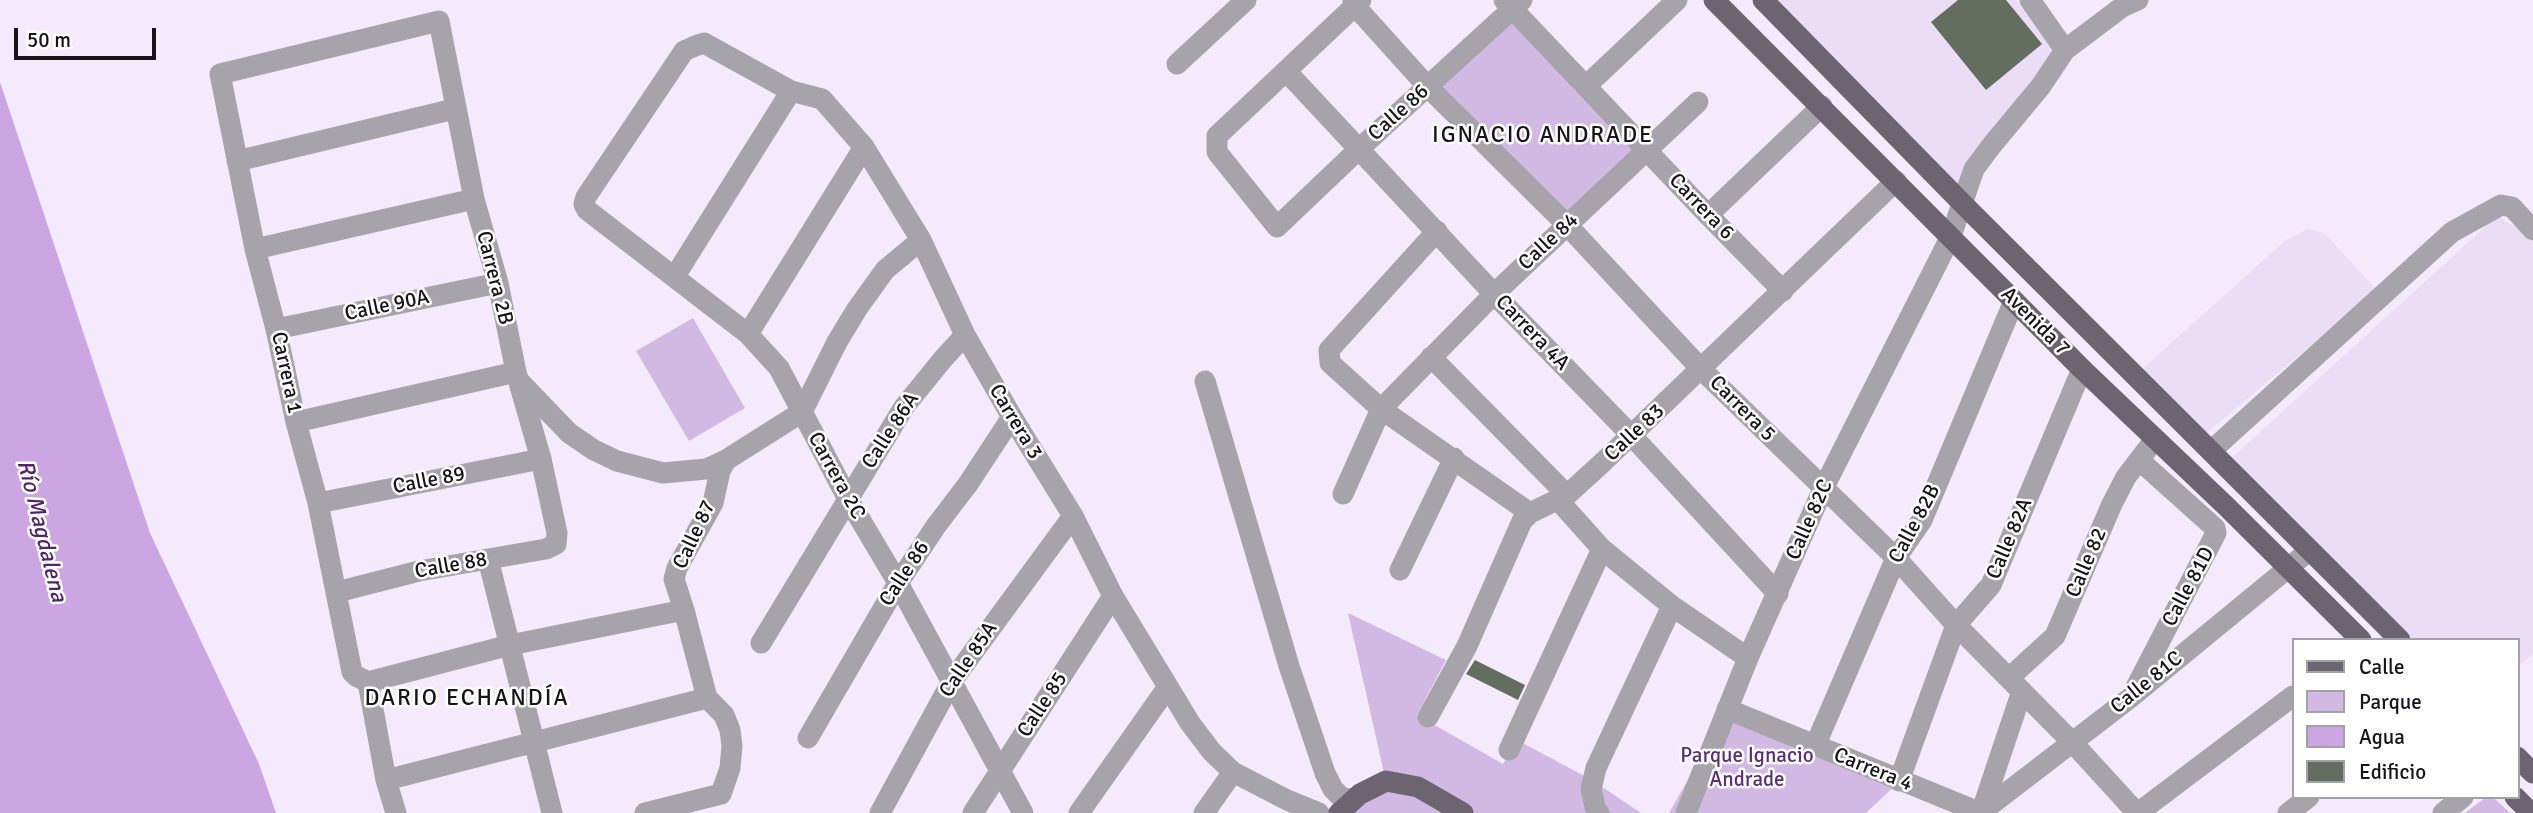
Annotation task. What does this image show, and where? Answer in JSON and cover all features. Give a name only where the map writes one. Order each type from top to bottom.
[{"type":"main road","name":"Avenida 7","points":[[1714,0],[2082,369],[2289,567],[2359,638]]},
{"type":"main road","name":"Avenida 7","points":[[1763,0],[1963,204],[2398,638]]},
{"type":"main road","points":[[2519,759],[2533,773]]},
{"type":"main road","points":[[1346,806],[1360,794],[1386,781],[1418,787],[1463,813]]},
{"type":"main road","points":[[2517,799],[2531,813]]},
{"type":"street","points":[[1177,64],[1246,0]]},
{"type":"street","points":[[1586,86],[1677,0]]},
{"type":"street","points":[[2030,0],[2065,50]]},
{"type":"street","points":[[1951,236],[1974,169],[2041,86],[2065,50],[2122,7],[2138,0]]},
{"type":"street","points":[[1286,71],[1354,2]]},
{"type":"street","name":"Carrera 5","points":[[1354,2],[1428,87],[1567,225],[1702,370],[1896,558],[1956,625],[2138,813]]},
{"type":"street","name":"Carrera 6","points":[[1513,3],[1586,86],[1783,291]]},
{"type":"street","name":"Calle 86","points":[[1286,71],[1217,136],[1217,152],[1277,227],[1428,87],[1513,3]]},
{"type":"street","name":"Carrera 1","points":[[396,813],[337,592],[318,503],[296,422],[256,249],[220,74],[439,21]]},
{"type":"street","name":"Carrera 2B","points":[[439,21],[454,109],[474,199],[498,283],[517,375],[541,459],[557,533]]},
{"type":"street","name":"Carrera 3","points":[[586,197],[684,51],[704,43],[792,91],[822,99],[864,147],[921,240],[965,335],[1073,516],[1113,596],[1167,688],[1212,752],[1233,772],[1319,813]]},
{"type":"street","name":"Carrera 4A","points":[[1286,71],[1778,594]]},
{"type":"street","points":[[675,276],[792,91]]},
{"type":"street","name":"Calle 84","points":[[1343,494],[1381,409],[1494,294],[1698,102]]},
{"type":"street","points":[[1708,215],[1822,106]]},
{"type":"street","points":[[237,161],[454,109]]},
{"type":"street","points":[[748,334],[864,147]]},
{"type":"street","name":"Calle 83","points":[[1530,513],[1563,498],[1632,436],[1896,181]]},
{"type":"street","name":"Carrera 2C","points":[[586,197],[584,204],[587,210],[748,334],[779,368],[848,499],[898,583],[1023,813]]},
{"type":"street","points":[[256,249],[474,199]]},
{"type":"street","points":[[2211,451],[2452,232],[2501,205],[2512,207],[2533,230]]},
{"type":"street","points":[[1428,717],[1467,646],[1521,521],[1530,513],[1381,409],[1330,362],[1329,350],[1437,230]]},
{"type":"street","name":"Calle 82C","points":[[1686,813],[1748,658],[1823,489],[1951,236]]},
{"type":"street","points":[[296,422],[517,375],[569,433],[594,450],[617,461],[663,473],[706,469],[726,460],[802,412],[857,309],[885,270],[921,240]]},
{"type":"street","name":"Calle 90A","points":[[276,329],[498,283]]},
{"type":"street","name":"Calle 82B","points":[[1815,746],[1896,558],[1922,520],[2014,301]]},
{"type":"street","name":"Calle 86A","points":[[761,643],[904,407],[965,335]]},
{"type":"street","points":[[1430,357],[1563,498],[1602,549],[1672,606],[1748,658]]},
{"type":"street","name":"Calle 82A","points":[[1899,781],[1956,625],[1992,585],[2082,369]]},
{"type":"street","points":[[1205,381],[1289,666],[1325,773],[1332,789],[1346,806]]},
{"type":"street","name":"Calle 86","points":[[808,738],[898,583],[1012,417]]},
{"type":"street","name":"Calle 82","points":[[1980,813],[2016,684],[2055,636],[2126,477],[2155,439]]},
{"type":"street","points":[[1399,570],[1454,458]]},
{"type":"street","name":"Calle 89","points":[[318,503],[541,459]]},
{"type":"street","name":"Calle 87","points":[[707,698],[674,579],[677,568],[713,503],[720,471],[726,460]]},
{"type":"street","name":"Calle 81D","points":[[2130,698],[2216,533],[2215,528],[2139,460]]},
{"type":"street","name":"Calle 85A","points":[[880,813],[952,681],[1073,516]]},
{"type":"street","name":"Calle 88","points":[[337,592],[419,571],[546,549],[556,544],[557,533]]},
{"type":"street","points":[[1510,750],[1602,549]]},
{"type":"street","name":"Calle 81C","points":[[1980,813],[2130,698],[2310,550]]},
{"type":"street","points":[[488,559],[552,813]]},
{"type":"street","name":"Calle 85","points":[[973,813],[1113,596]]},
{"type":"street","points":[[1599,813],[1596,811],[1591,789],[1596,768],[1672,606]]},
{"type":"street","points":[[360,677],[684,610]]},
{"type":"street","points":[[1079,813],[1167,688]]},
{"type":"street","points":[[2138,813],[2292,697]]},
{"type":"street","points":[[386,779],[707,698],[724,715],[730,730],[732,746],[725,803],[645,813]]},
{"type":"street","name":"Carrera 4","points":[[1727,709],[1980,813]]},
{"type":"street","points":[[1204,813],[1233,772]]},
{"type":"street","points":[[2288,813],[2306,799]]},
{"type":"street","points":[[2443,813],[2460,799]]},
{"type":"shaded area","points":[[1768,0],[2016,0],[2058,51],[1962,199]]},
{"type":"shaded area","points":[[2497,216],[2526,233],[2533,242],[2533,654],[2519,665],[2519,638],[2413,638],[2226,463]]},
{"type":"shaded area","points":[[2308,229],[2324,233],[2377,290],[2204,435],[2140,371],[2286,240]]},
{"type":"green space","points":[[1513,12],[1643,149],[1568,221],[1432,87]]},
{"type":"green space","points":[[693,318],[745,408],[689,441],[636,351]]},
{"type":"green space","points":[[1348,613],[1446,660],[1417,715],[1503,764],[1517,740],[1592,780],[1641,813],[1342,813],[1386,782]]},
{"type":"green space","name":"Parque Ignacio Andrade","points":[[1727,711],[1898,783],[1866,813],[1669,813]]},
{"type":"green space","points":[[2483,799],[2495,799],[2510,813],[2465,813]]},
{"type":"water","name":"Río Magdalena","points":[[0,82],[150,533],[259,764],[276,813],[0,813]]},
{"type":"building","points":[[1958,0],[2006,0],[2042,44],[1986,90],[1931,22]]},
{"type":"building","points":[[1475,660],[1525,685],[1518,700],[1466,674]]},
{"type":"district","name":"IGNACIO ANDRADE","points":[[1543,136]]},
{"type":"district","name":"DARIO ECHANDÍA","points":[[467,699]]}]
